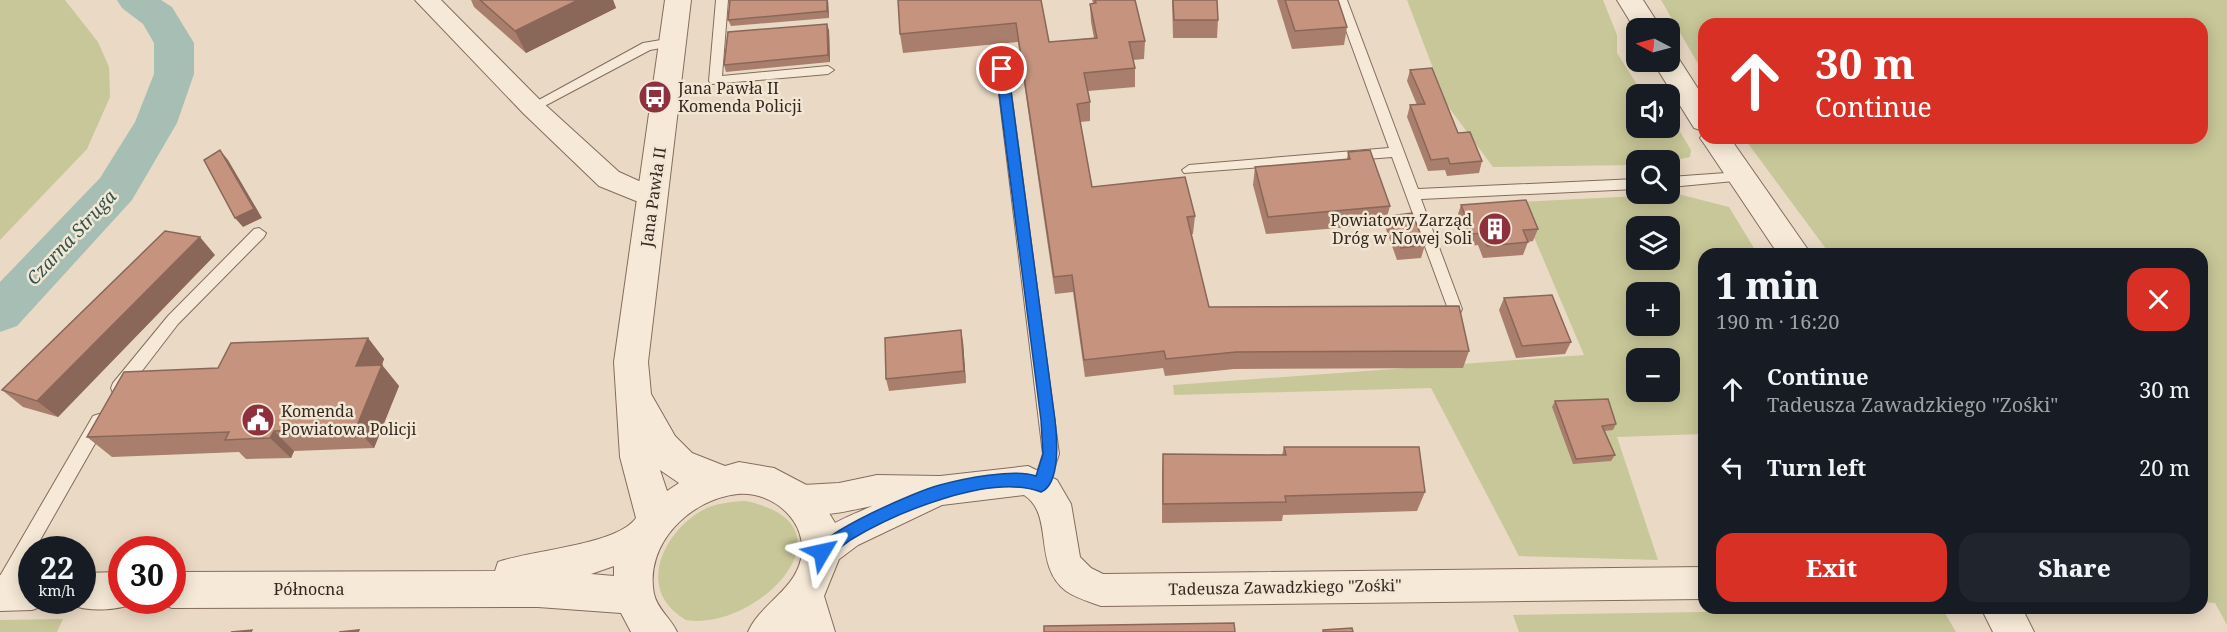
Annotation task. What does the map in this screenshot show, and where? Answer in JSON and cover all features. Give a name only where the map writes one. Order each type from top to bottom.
[{"type":"street","points":[[427,0],[532,107],[609,179],[636,191],[654,190]]},
{"type":"street","name":"Jana Pawła II","points":[[649,531],[652,502],[638,457],[631,362],[678,0]]},
{"type":"street","points":[[1630,0],[1642,18]]},
{"type":"street","points":[[1673,72],[1698,111]]},
{"type":"street","points":[[1719,144],[1791,248]]},
{"type":"street","name":"Jana Pawła II","points":[[633,393],[661,446],[673,461],[692,474],[723,481]]},
{"type":"street","points":[[648,621],[635,558],[649,531],[674,503],[698,489],[723,481],[753,478],[781,485],[803,500],[814,515],[820,532],[822,552],[810,615],[789,616],[768,632]]},
{"type":"street","points":[[803,500],[839,498],[877,490],[940,491],[1010,480],[1028,480],[1041,485]]},
{"type":"street","name":"Tadeusza Zawadzkiego \"Zośki\"","points":[[1041,485],[1050,493],[1055,503],[1062,561],[1072,577],[1085,585],[1101,590],[1698,583]]},
{"type":"street","points":[[822,552],[846,534],[880,516],[940,491]]},
{"type":"street","points":[[445,588],[570,564],[649,531]]},
{"type":"street","points":[[445,588],[566,590],[593,594],[648,621]]},
{"type":"street","name":"Północna","points":[[186,590],[445,588]]},
{"type":"street","points":[[0,593],[18,592]]},
{"type":"street","points":[[2004,614],[2014,632]]},
{"type":"lane","points":[[722,0],[725,33],[715,81],[828,70]]},
{"type":"lane","points":[[1341,0],[1455,309]]},
{"type":"lane","points":[[532,107],[648,46],[673,42]]},
{"type":"lane","points":[[1002,69],[1048,420],[1051,454],[1041,485]]},
{"type":"lane","points":[[1189,170],[1397,152]]},
{"type":"lane","points":[[1680,181],[1740,177]]},
{"type":"lane","points":[[1412,194],[1626,184]]},
{"type":"lane","points":[[0,593],[109,403],[172,320],[259,233]]},
{"type":"green space","points":[[0,0],[65,0],[98,42],[109,67],[110,97],[87,149],[0,240]]},
{"type":"green space","points":[[1407,0],[1603,0],[1617,35],[1617,53],[1626,67],[1626,72],[1629,72],[1637,84],[1626,84],[1626,138],[1680,138],[1680,132],[1691,150],[1690,157],[1680,159],[1680,150],[1626,150],[1626,165],[1493,167],[1447,105]]},
{"type":"green space","points":[[1661,0],[2227,0],[2227,625],[2215,603],[2208,602],[2208,248],[1825,248],[1748,144],[2208,144],[2208,18],[1698,18],[1698,64],[1680,33],[1680,18],[1671,18]]},
{"type":"green space","points":[[1680,195],[1729,207],[1754,248],[1698,248],[1698,434],[1617,437],[1658,560],[1519,556],[1431,388],[1174,395],[1173,385],[1584,355],[1519,202],[1626,197],[1626,204],[1680,204]]},
{"type":"green space","points":[[745,501],[779,513],[795,531],[796,552],[786,574],[767,594],[742,610],[714,619],[686,620],[671,608],[662,594],[658,579],[665,548],[687,521],[706,508],[728,502]]},
{"type":"green space","points":[[1698,612],[1698,614],[1946,614],[1956,632],[1519,632],[1513,615]]},
{"type":"green space","points":[[63,619],[57,632],[0,632],[0,620]]},
{"type":"building","points":[[480,0],[578,0],[515,31]]},
{"type":"building","points":[[730,0],[827,0],[827,11],[728,20]]},
{"type":"building","points":[[898,0],[1041,0],[1049,42],[1097,38],[1090,4],[1096,3],[1095,0],[1135,0],[1145,41],[1129,42],[1135,68],[1084,73],[1090,102],[1077,104],[1092,187],[1185,177],[1195,216],[1187,217],[1209,307],[1459,306],[1469,351],[1236,352],[1166,359],[1164,351],[1084,360],[1072,275],[1054,277],[1016,23],[900,34]]},
{"type":"building","points":[[1173,0],[1217,0],[1218,20],[1174,20]]},
{"type":"building","points":[[1285,0],[1338,0],[1347,27],[1295,31]]},
{"type":"building","points":[[827,24],[828,55],[724,65],[728,32]]},
{"type":"building","points":[[1432,68],[1458,133],[1470,132],[1482,161],[1450,164],[1448,158],[1431,160],[1410,105],[1425,104],[1410,70]]},
{"type":"building","points":[[220,150],[254,209],[235,218],[204,160]]},
{"type":"building","points":[[1370,150],[1390,206],[1268,217],[1255,167],[1350,159],[1348,152]]},
{"type":"building","name":"Powiatowy Zarząd Dróg w Nowej Soli","points":[[1526,200],[1538,229],[1523,230],[1528,242],[1487,246],[1482,233],[1472,234],[1461,205]]},
{"type":"building","points":[[1412,213],[1425,245],[1401,248],[1389,216]]},
{"type":"building","points":[[165,231],[200,237],[37,401],[2,390]]},
{"type":"building","points":[[1552,295],[1571,342],[1522,346],[1504,298]]},
{"type":"building","points":[[961,330],[964,371],[886,379],[885,338]]},
{"type":"building","name":"Komenda Powiatowa Policji","points":[[368,338],[356,366],[382,365],[356,428],[274,431],[270,438],[225,440],[229,432],[87,437],[124,372],[218,368],[231,343]]},
{"type":"building","points":[[1608,399],[1616,424],[1602,426],[1615,455],[1576,459],[1555,401]]},
{"type":"building","points":[[1284,447],[1419,447],[1425,492],[1285,496],[1286,502],[1163,504],[1163,454],[1286,455]]},
{"type":"building","points":[[1234,623],[1235,632],[1044,632],[1044,626]]},
{"type":"building","points":[[1352,628],[1353,632],[1323,632],[1323,630]]},
{"type":"waterway","name":"Czarna Struga","points":[[0,313],[116,189],[156,123],[174,74],[174,43],[158,16],[136,0]]},
{"type":"place","name":"Jana Pawła II Komenda Policji","points":[[655,97]]},
{"type":"place","name":"Powiatowy Zarząd Dróg w Nowej Soli","points":[[1495,229]]},
{"type":"place","name":"Komenda Powiatowa Policji","points":[[258,420]]},
{"type":"route","points":[[822,552],[846,534],[880,516],[940,491],[1010,480],[1028,480],[1041,485],[1051,454],[1048,420],[1002,69]]}]
